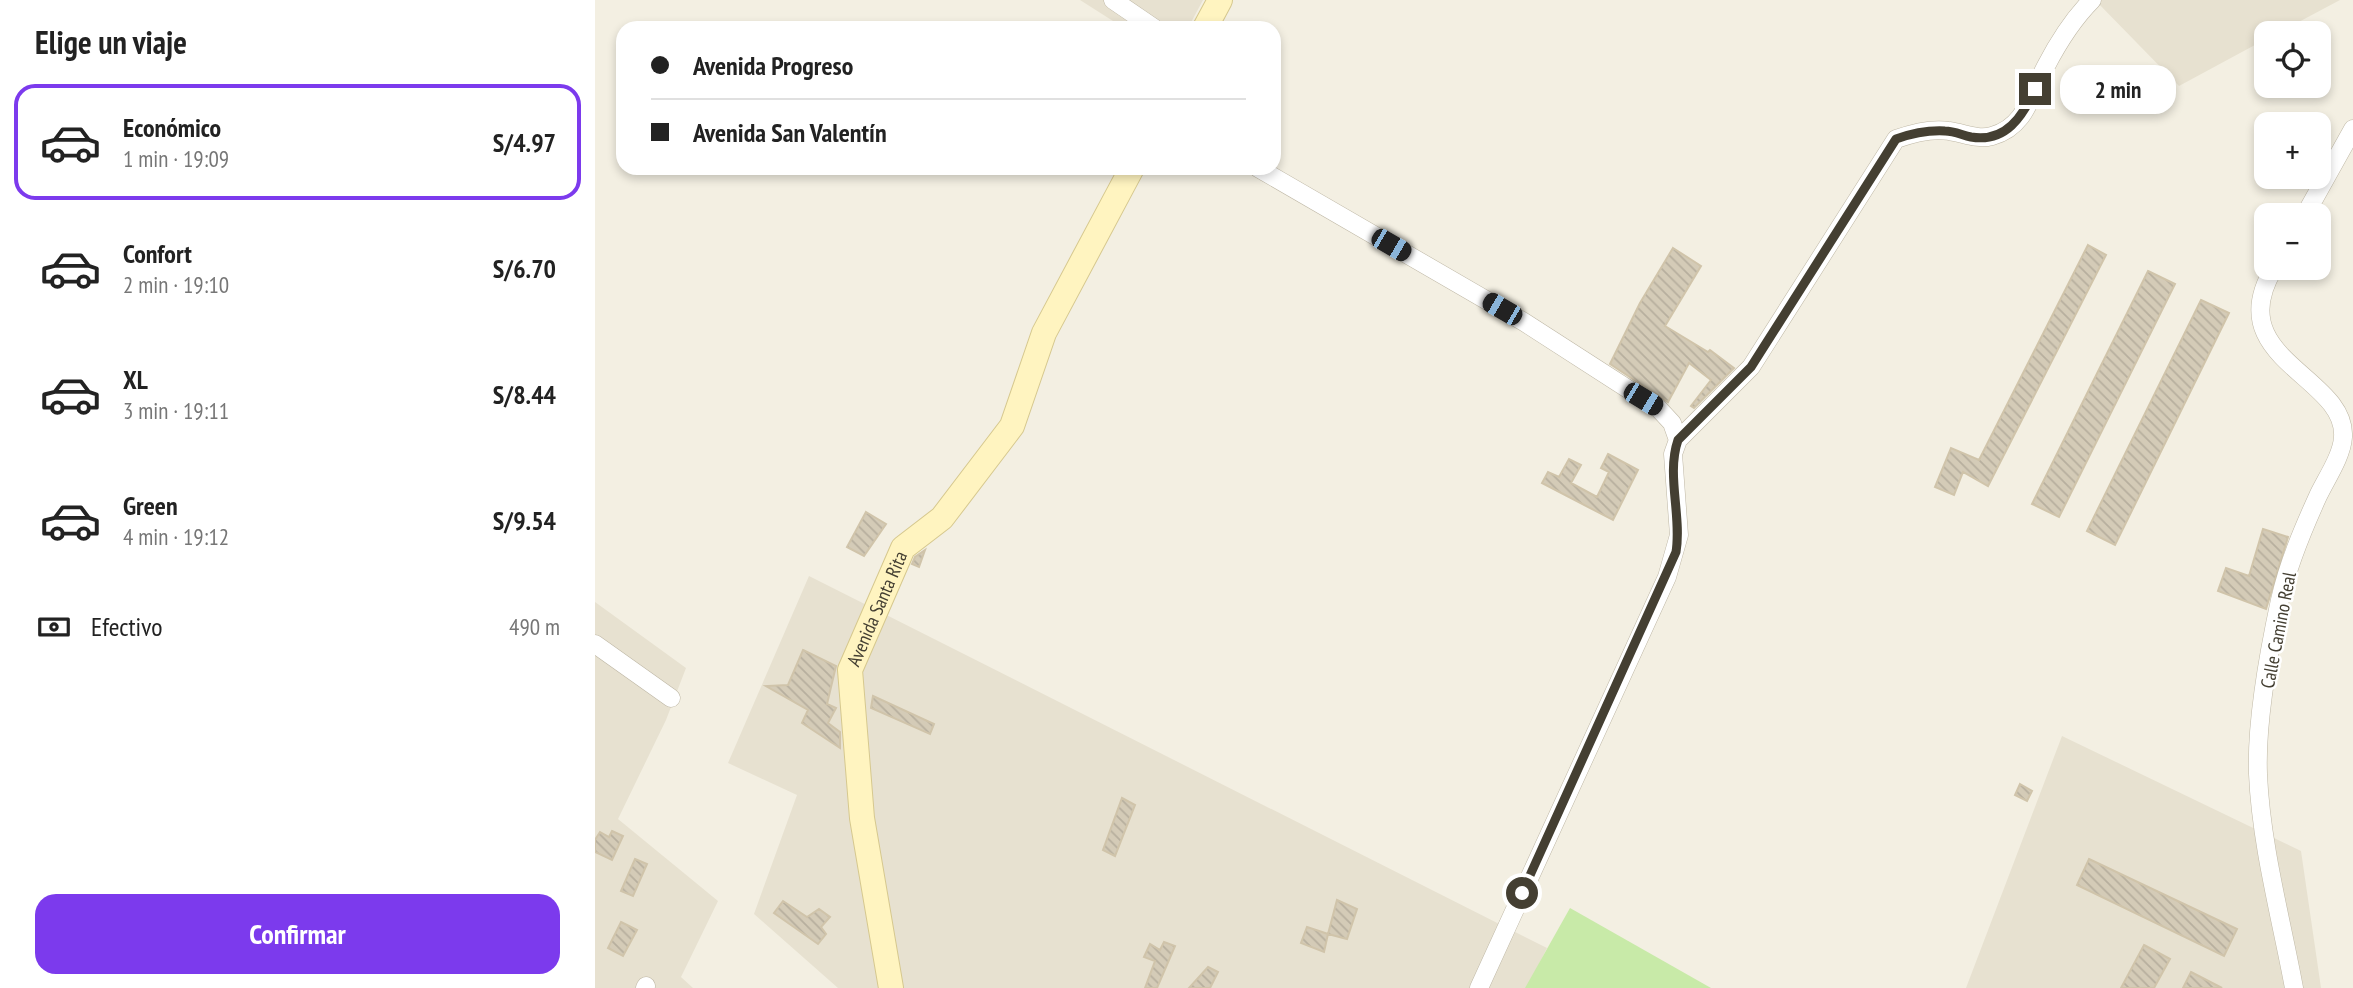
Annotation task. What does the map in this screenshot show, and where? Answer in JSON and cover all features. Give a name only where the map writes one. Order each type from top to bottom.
[{"type":"street","points":[[1113,0],[1144,21]]},
{"type":"street","points":[[1209,21],[1220,0]]},
{"type":"street","points":[[1479,988],[1671,565],[1679,535],[1673,454],[1678,440],[1751,367],[1896,139],[1917,132],[1948,131],[1973,137],[2004,132],[2026,111],[2045,67],[2073,19],[2092,0]]},
{"type":"street","points":[[2312,203],[2353,129]]},
{"type":"street","name":"Avenida Santa Rita","points":[[891,988],[862,818],[850,670],[903,548],[942,518],[1012,426],[1044,333],[1128,175]]},
{"type":"street","points":[[1270,175],[1524,322],[1659,409],[1672,423],[1678,440]]},
{"type":"street","name":"Calle Camino Real","points":[[2269,280],[2263,295],[2262,315],[2267,336],[2281,358],[2337,411],[2343,436],[2298,544],[2280,600],[2260,725],[2260,810],[2294,988]]},
{"type":"street","points":[[595,644],[671,698]]},
{"type":"shaded area","points":[[1080,0],[1203,0],[1192,21],[1113,21]]},
{"type":"shaded area","points":[[2095,0],[2340,0],[2301,21],[2254,21],[2254,45],[2179,86]]},
{"type":"shaded area","points":[[809,576],[1547,948],[1527,988],[838,988],[754,914],[797,795],[728,763]]},
{"type":"shaded area","points":[[595,602],[686,668],[666,720],[618,819],[718,901],[681,977],[693,988],[595,988]]},
{"type":"shaded area","points":[[2062,736],[2301,851],[2321,988],[1966,988]]},
{"type":"green space","points":[[1570,908],[1711,988],[1525,988]]},
{"type":"building","points":[[2088,245],[2106,255],[1988,486],[1963,472],[1954,495],[1935,487],[1951,448],[1979,460]]},
{"type":"building","points":[[1673,248],[1701,266],[1665,326],[1708,352],[1710,350],[1734,368],[1694,408],[1691,406],[1711,380],[1689,363],[1668,402],[1610,364],[1640,303]]},
{"type":"building","points":[[2148,271],[2175,284],[2059,517],[2032,504]]},
{"type":"building","points":[[2201,300],[2229,313],[2115,545],[2087,531]]},
{"type":"building","points":[[1608,454],[1638,470],[1613,520],[1542,483],[1548,472],[1559,477],[1569,459],[1581,465],[1571,483],[1597,497],[1609,472],[1601,468]]},
{"type":"building","points":[[866,512],[886,524],[864,556],[847,547]]},
{"type":"building","points":[[2263,529],[2288,537],[2266,609],[2218,591],[2226,568],[2249,576]]},
{"type":"building","points":[[925,550],[919,567],[912,564],[915,557]]},
{"type":"building","points":[[803,650],[836,666],[827,704],[836,708],[828,723],[840,732],[840,748],[802,723],[808,710],[766,686],[788,685]]},
{"type":"building","points":[[873,696],[934,724],[930,734],[871,708]]},
{"type":"building","points":[[2020,784],[2032,791],[2027,801],[2015,795]]},
{"type":"building","points":[[1122,798],[1135,805],[1115,856],[1103,850]]},
{"type":"building","points":[[612,831],[623,836],[612,860],[595,852],[595,840],[600,832],[609,837]]},
{"type":"building","points":[[635,859],[647,864],[633,896],[621,891]]},
{"type":"building","points":[[2089,859],[2237,929],[2224,956],[2077,885]]},
{"type":"building","points":[[1337,900],[1357,909],[1347,939],[1328,934]]},
{"type":"building","points":[[783,901],[807,917],[819,909],[830,917],[821,927],[826,934],[818,944],[774,913]]},
{"type":"building","points":[[621,922],[637,930],[623,956],[608,948]]},
{"type":"building","points":[[1307,927],[1328,934],[1324,952],[1301,943]]},
{"type":"building","points":[[1164,942],[1175,946],[1157,988],[1145,988],[1155,961],[1144,957],[1150,944],[1160,950]]},
{"type":"building","points":[[2144,945],[2170,959],[2154,988],[2121,988]]},
{"type":"building","points":[[1208,967],[1218,972],[1210,988],[1189,988]]},
{"type":"building","points":[[2191,972],[2222,988],[2183,988]]},
{"type":"route","points":[[1522,893],[1676,552],[1679,535],[1673,454],[1678,440],[1716,405],[1751,367],[1896,139],[1917,132],[1948,131],[1973,137],[1989,137],[2004,132],[2026,111],[2035,89]]}]
